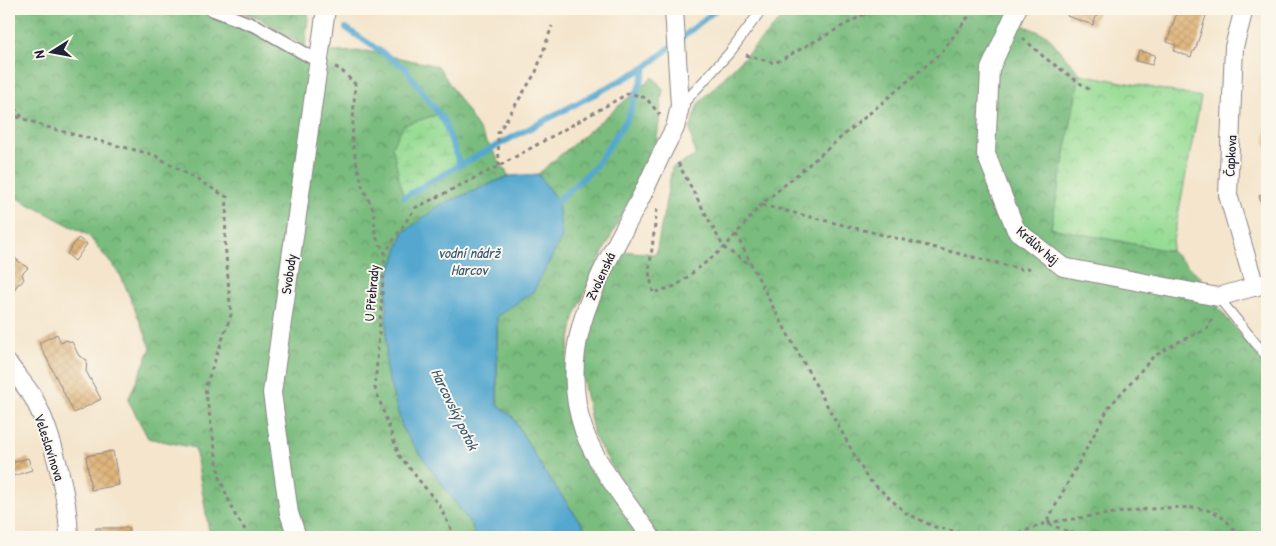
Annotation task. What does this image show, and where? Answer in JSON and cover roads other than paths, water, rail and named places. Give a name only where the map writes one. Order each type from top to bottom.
[{"type":"street","points":[[211,9],[258,27],[318,61]]},
{"type":"street","name":"Svobody","points":[[297,537],[289,513],[272,393],[326,9]]},
{"type":"street","name":"Zvolenská","points":[[650,537],[589,442],[578,408],[573,366],[581,321],[600,271],[639,202],[675,128],[680,106],[674,9]]},
{"type":"street","name":"Králův háj","points":[[1017,9],[990,70],[986,154],[1016,230],[1063,267],[1218,297],[1261,285]]},
{"type":"street","name":"Čapkova","points":[[1244,9],[1234,48],[1228,195],[1261,285]]},
{"type":"street","name":"Veleslavínova","points":[[9,365],[34,399],[56,458],[69,515],[69,537]]},
{"type":"lane","points":[[680,106],[731,51],[762,9]]},
{"type":"lane","points":[[1218,297],[1267,357]]},
{"type":"water","name":"vodní nádrž Harcov","points":[[538,174],[558,202],[562,238],[533,292],[497,316],[497,404],[512,416],[544,471],[591,537],[475,537],[472,526],[403,430],[386,370],[387,281],[403,233],[440,205],[509,176]]},
{"type":"waterway","name":"Harcovský potok","points":[[551,207],[594,168],[628,118],[646,67],[717,9]]},
{"type":"waterway","points":[[346,28],[405,68],[444,121],[460,165],[404,197]]},
{"type":"waterway","points":[[460,165],[646,67]]}]
